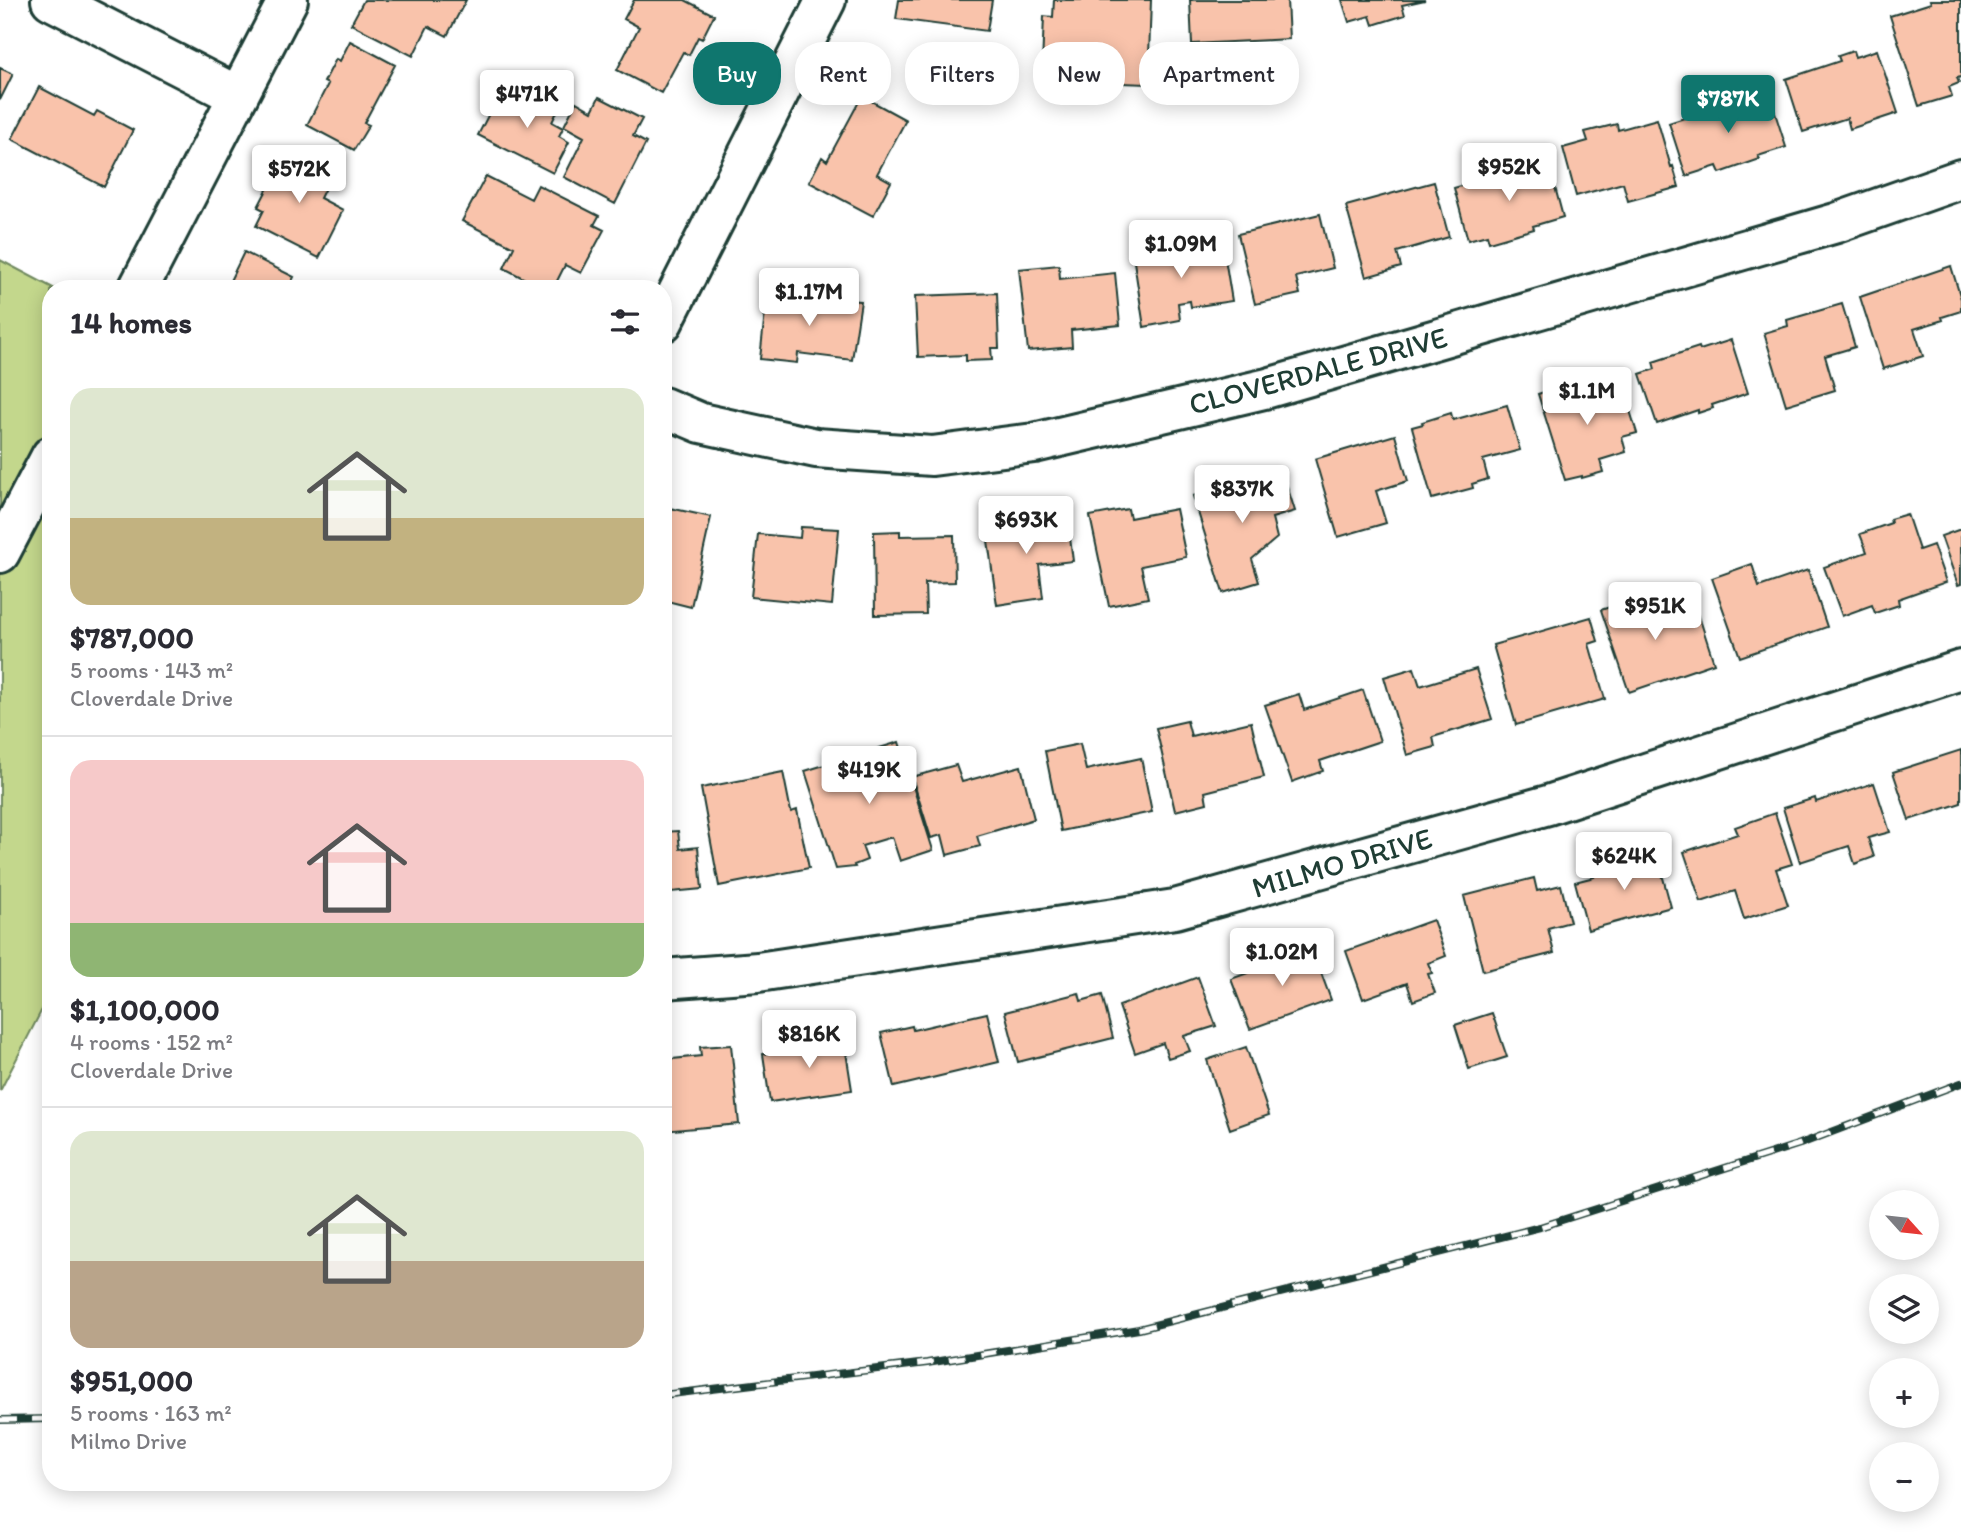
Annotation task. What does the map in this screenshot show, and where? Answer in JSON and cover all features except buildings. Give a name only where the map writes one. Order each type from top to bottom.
[{"type":"street","points":[[51,0],[239,96]]},
{"type":"street","points":[[143,280],[288,0]]},
{"type":"street","points":[[672,304],[826,0]]},
{"type":"street","name":"CLOVERDALE DRIVE","points":[[672,411],[701,423],[816,448],[932,456],[1034,443],[1268,388],[1836,223],[1961,180]]},
{"type":"street","points":[[0,553],[42,473]]},
{"type":"street","name":"MILMO DRIVE","points":[[672,978],[758,972],[1175,909],[1548,805],[1961,670]]},
{"type":"green space","points":[[0,260],[42,282],[42,1009],[0,1091]]},
{"type":"railway","points":[[672,1394],[927,1363],[1139,1329],[1540,1227],[1800,1144],[1961,1083]]},
{"type":"railway","points":[[0,1420],[42,1419]]}]
